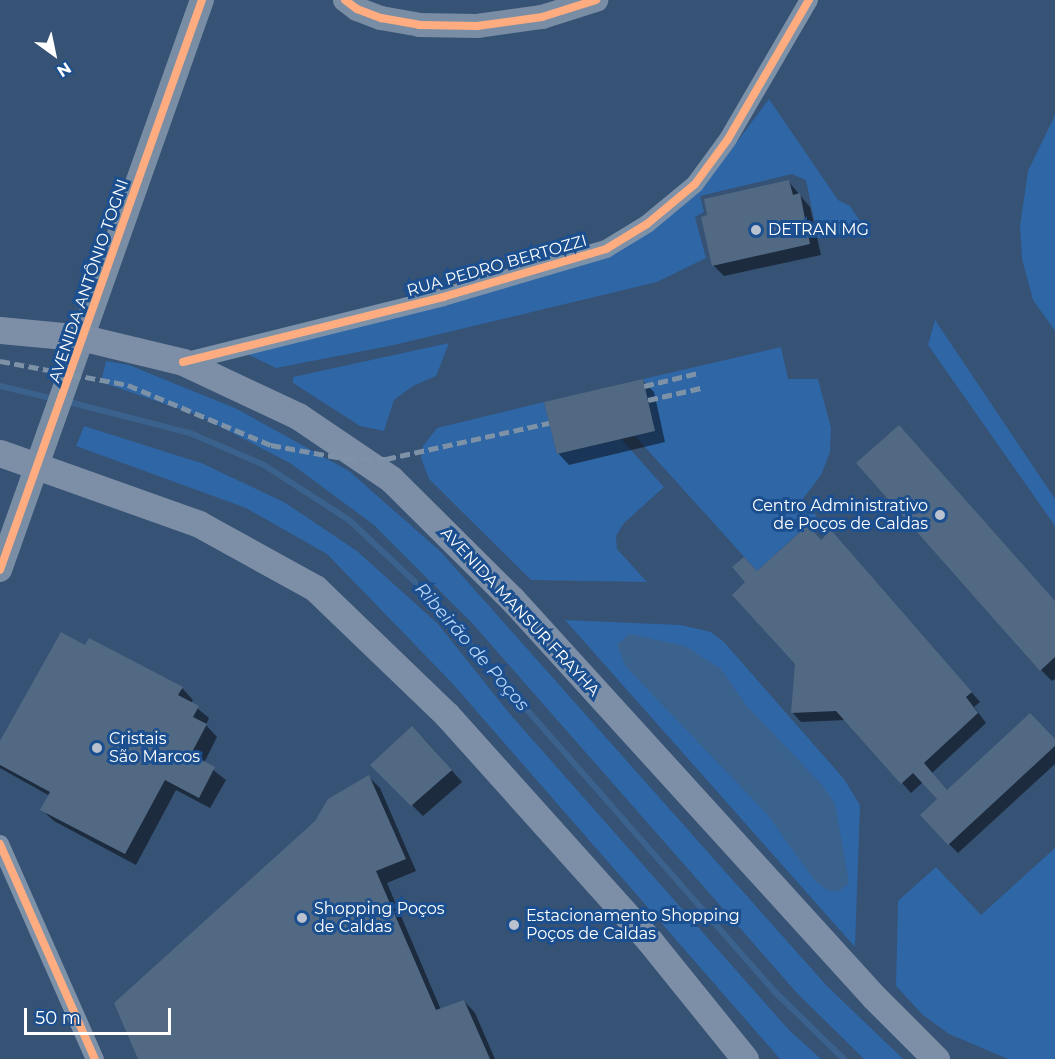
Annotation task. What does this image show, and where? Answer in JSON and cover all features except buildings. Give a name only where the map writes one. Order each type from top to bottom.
[{"type":"main road","name":"AVENIDA MANSUR FRAYHA","points":[[0,330],[84,338],[183,362],[298,416],[391,479],[512,598],[857,980],[936,1059]]},
{"type":"main road","points":[[0,453],[200,524],[315,588],[447,715],[649,940],[745,1059]]},
{"type":"street","name":"AVENIDA ANTÔNIO TOGNI","points":[[0,570],[202,0]]},
{"type":"street","points":[[345,0],[357,9],[381,18],[419,25],[477,26],[542,17],[596,0]]},
{"type":"street","name":"RUA PEDRO BERTOZZI","points":[[183,362],[443,297],[606,249],[647,224],[695,184],[728,139],[809,0]]},
{"type":"street","points":[[0,844],[15,870],[95,1059]]},
{"type":"shaded area","points":[[769,99],[838,200],[850,206],[871,238],[848,234],[818,238],[806,180],[792,174],[700,196],[704,212],[695,217],[706,258],[657,282],[394,345],[276,368],[238,350],[600,255],[700,191]]},
{"type":"shaded area","points":[[1055,115],[1055,331],[1033,300],[1022,259],[1020,226],[1028,171]]},
{"type":"shaded area","points":[[935,320],[1055,499],[1055,526],[928,345]]},
{"type":"shaded area","points":[[449,343],[436,376],[413,386],[394,400],[384,431],[360,426],[293,383],[293,377]]},
{"type":"shaded area","points":[[781,347],[788,379],[818,379],[831,428],[830,452],[821,475],[802,500],[817,516],[757,571],[635,436],[655,431],[643,379]]},
{"type":"shaded area","points":[[106,361],[129,365],[237,409],[349,471],[441,552],[826,985],[903,1059],[864,1059],[797,993],[472,623],[374,525],[290,463],[200,416],[101,382]]},
{"type":"shaded area","points":[[544,402],[557,454],[621,439],[664,487],[624,523],[616,536],[617,549],[647,582],[531,580],[429,479],[421,458],[423,446],[437,428]]},
{"type":"shaded area","points":[[84,426],[201,463],[284,502],[357,551],[438,624],[509,713],[789,1030],[821,1059],[780,1059],[452,683],[327,554],[246,508],[76,446]]},
{"type":"shaded area","points":[[565,620],[681,625],[711,632],[724,642],[844,779],[860,805],[855,947]]},
{"type":"shaded area","points":[[629,634],[685,646],[721,669],[746,705],[822,785],[835,804],[849,883],[838,892],[827,890],[815,881],[767,814],[626,667],[617,645]]},
{"type":"shaded area","points":[[1055,848],[1055,1059],[1008,1059],[949,1034],[923,1015],[896,986],[898,901],[936,867],[981,915]]},
{"type":"waterway","name":"Ribeirão de Poços","points":[[0,386],[55,399]]},
{"type":"waterway","name":"Ribeirão de Poços","points":[[65,401],[190,433],[264,465],[349,520],[414,581],[775,992],[844,1059]]},
{"type":"railway","points":[[0,361],[128,385],[271,445],[347,459],[386,459],[549,423]]},
{"type":"railway","points":[[644,386],[698,373]]},
{"type":"railway","points":[[648,400],[701,388]]},
{"type":"cycle path","points":[[0,570],[202,0]]},
{"type":"cycle path","points":[[345,0],[357,9],[381,18],[419,25],[477,26],[542,17],[596,0]]},
{"type":"cycle path","points":[[183,362],[443,297],[606,249],[647,224],[695,184],[728,139],[809,0]]},
{"type":"cycle path","points":[[0,844],[95,1059]]},
{"type":"place","name":"DETRAN MG","points":[[756,230]]},
{"type":"place","name":"Centro Administrativo de Poços de Caldas","points":[[940,515]]},
{"type":"place","name":"Cristais São Marcos","points":[[97,748]]},
{"type":"place","name":"Shopping Poços de Caldas","points":[[302,918]]},
{"type":"place","name":"Estacionamento Shopping Poços de Caldas","points":[[514,925]]}]
